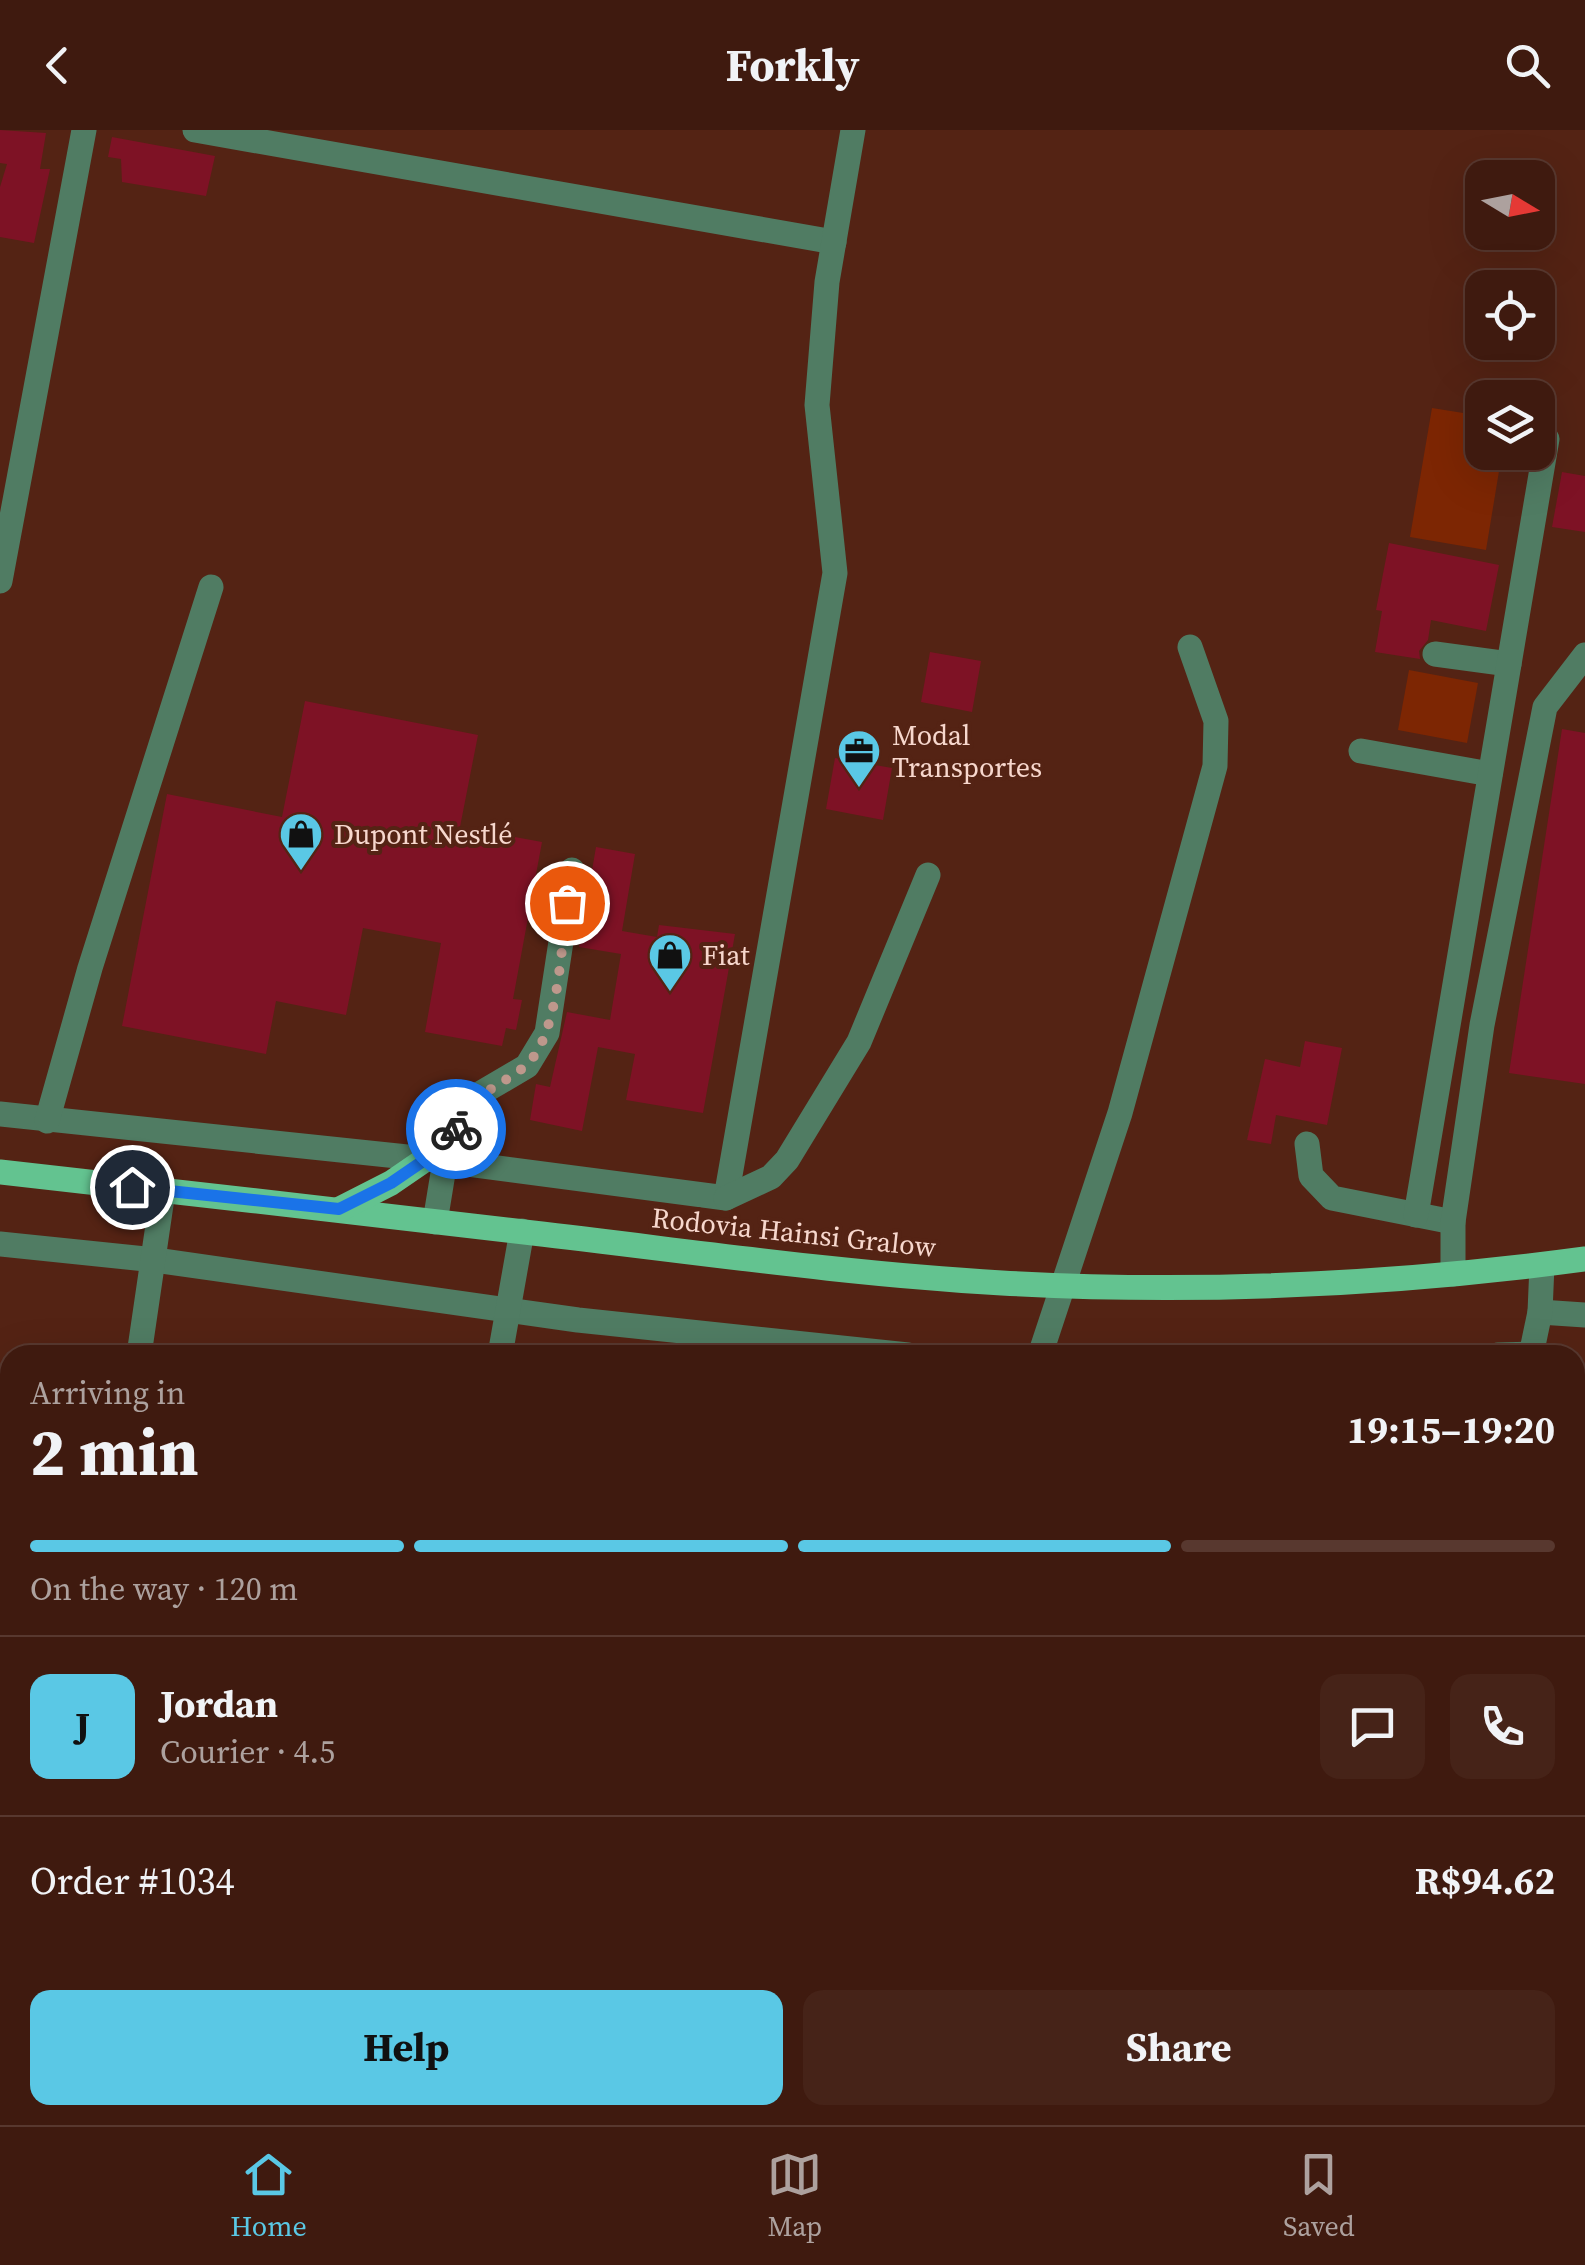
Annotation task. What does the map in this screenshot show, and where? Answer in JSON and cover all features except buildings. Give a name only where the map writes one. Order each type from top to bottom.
[{"type":"main road","points":[[339,1209],[436,1160]]},
{"type":"main road","name":"Rodovia Hainsi Gralow","points":[[0,1172],[864,1271],[1060,1286],[1297,1286],[1453,1274],[1585,1258]]},
{"type":"street","points":[[0,577],[84,130]]},
{"type":"street","points":[[196,130],[834,242]]},
{"type":"street","points":[[726,1198],[835,572],[817,405],[827,282],[853,130]]},
{"type":"street","points":[[1416,1215],[1542,470]]},
{"type":"street","points":[[47,1121],[90,968],[211,588]]},
{"type":"street","points":[[1043,1345],[1120,1113],[1215,766],[1216,721],[1190,647]]},
{"type":"street","points":[[1435,654],[1509,664]]},
{"type":"street","points":[[1453,1274],[1453,1222],[1482,1026],[1545,707],[1585,655]]},
{"type":"street","points":[[1361,751],[1490,774]]},
{"type":"street","points":[[436,1222],[436,1160],[460,1117],[481,1093],[526,1066],[547,1033],[572,870]]},
{"type":"street","points":[[0,1114],[436,1160],[726,1198],[771,1178],[788,1160],[859,1042],[928,875]]},
{"type":"street","points":[[1306,1144],[1311,1176],[1332,1198],[1453,1222]]},
{"type":"street","points":[[141,1345],[163,1190]]},
{"type":"street","points":[[502,1345],[522,1232]]},
{"type":"street","points":[[0,1244],[155,1260],[508,1309],[712,1345]]},
{"type":"street","points":[[1533,1345],[1540,1312],[1542,1264]]},
{"type":"street","points":[[1540,1312],[1585,1315]]},
{"type":"shaded area","points":[[1432,408],[1465,413],[1465,470],[1499,470],[1486,550],[1410,537]]},
{"type":"shaded area","points":[[1409,670],[1478,683],[1467,743],[1398,730]]},
{"type":"way so far","points":[[456,1129],[460,1117],[481,1093],[526,1066],[547,1033],[567,903]]},
{"type":"place","name":"Modal Transportes","points":[[859,789]]},
{"type":"place","name":"Dupont Nestlé","points":[[301,872]]},
{"type":"place","name":"Fiat","points":[[670,993]]},
{"type":"route","points":[[132,1187],[339,1209],[391,1183],[426,1159],[445,1161],[456,1129]]}]
